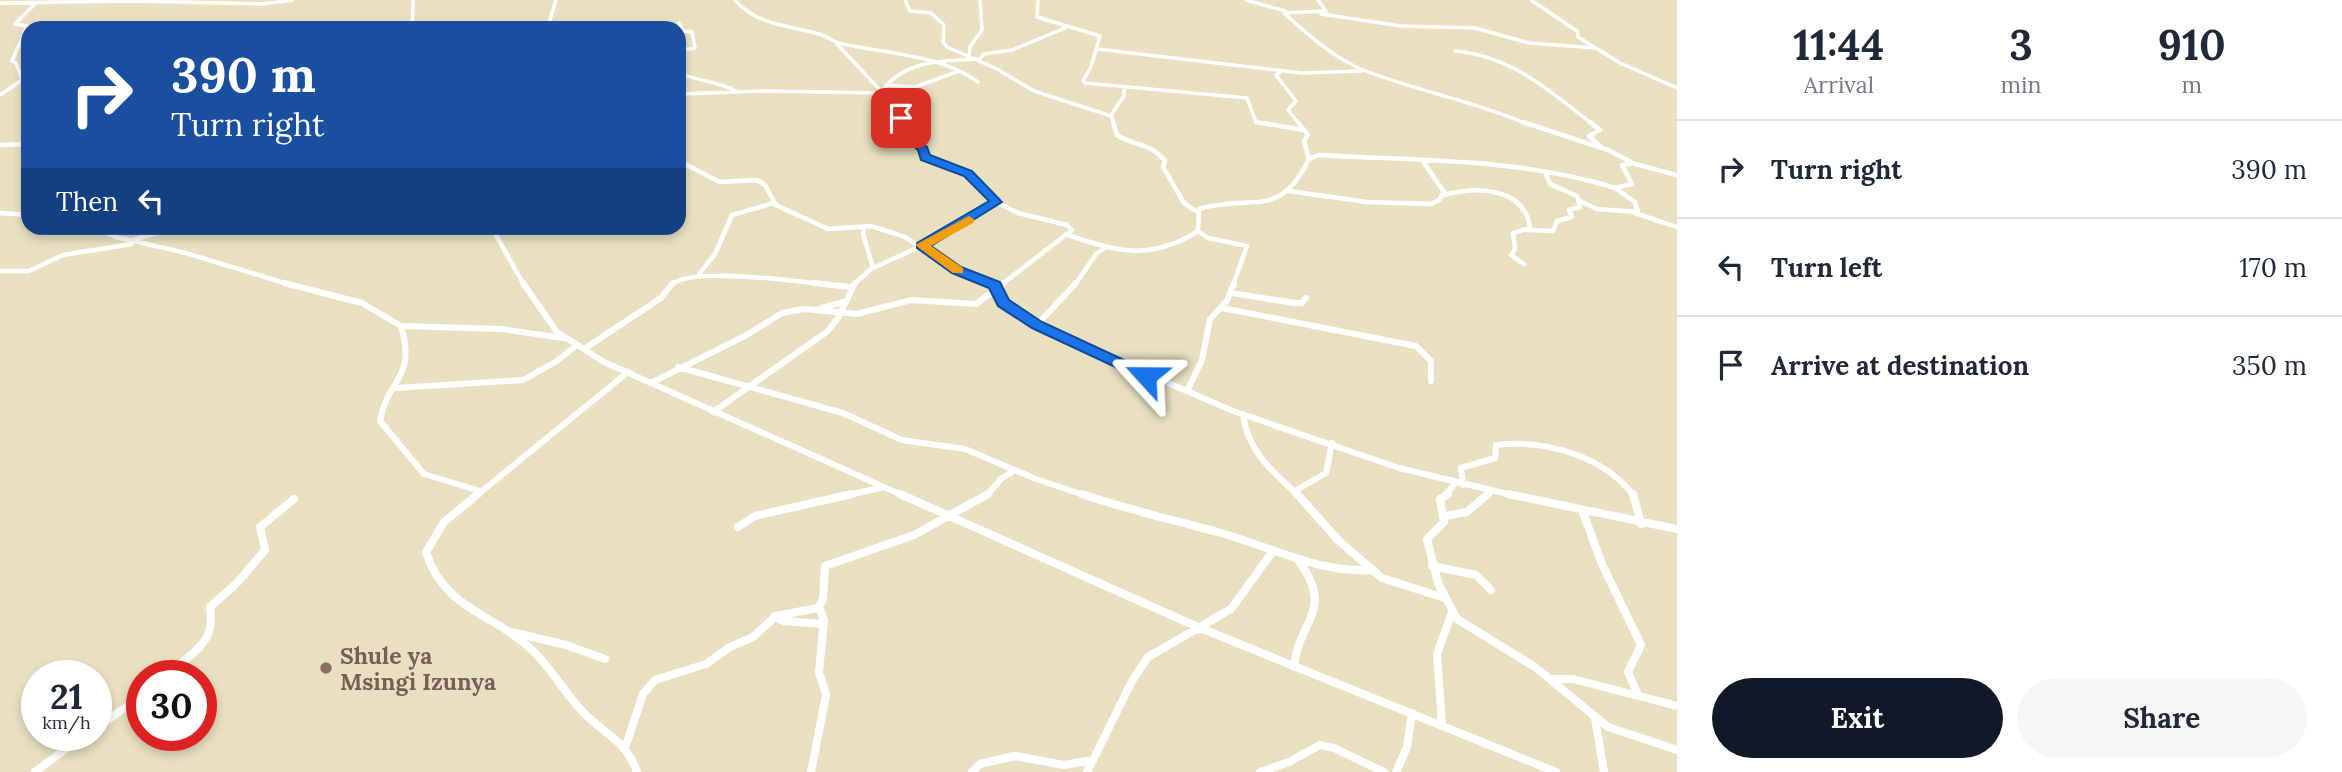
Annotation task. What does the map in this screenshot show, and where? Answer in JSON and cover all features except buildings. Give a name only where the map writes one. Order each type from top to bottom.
[{"type":"street","points":[[89,1],[95,0]]},
{"type":"street","points":[[0,3],[190,1],[263,4],[292,0]]},
{"type":"street","points":[[412,21],[413,0]]},
{"type":"street","points":[[552,21],[556,0]]},
{"type":"street","points":[[651,383],[678,367],[745,336],[775,315],[802,309],[842,314],[909,300],[976,304],[1072,230],[1068,225],[1018,213],[996,202],[968,174],[925,157],[923,149],[902,132],[898,100],[882,92],[836,43],[821,34],[765,22],[744,10],[735,0]]},
{"type":"street","points":[[905,0],[911,10],[931,13],[944,25],[944,45],[969,55],[1034,91],[1111,116]]},
{"type":"street","points":[[969,55],[970,47],[982,30],[980,0]]},
{"type":"street","points":[[1038,0],[1037,17],[1065,28],[1100,36],[1083,82],[1124,89],[1247,98],[1256,122],[1304,130]]},
{"type":"street","points":[[1246,0],[1278,8],[1401,26],[1475,28],[1528,43],[1596,48]]},
{"type":"street","points":[[1284,12],[1326,10],[1318,0]]},
{"type":"street","points":[[1531,0],[1558,16],[1577,31],[1578,37],[1620,63],[1677,88]]},
{"type":"street","points":[[21,25],[15,24],[39,2]]},
{"type":"street","points":[[1278,8],[1312,38],[1364,71],[1486,106],[1537,128],[1601,147],[1635,164],[1677,175]]},
{"type":"street","points":[[882,92],[886,85],[915,65],[926,61],[977,60],[984,54],[1012,50],[1065,28]]},
{"type":"street","points":[[686,31],[692,32],[695,48],[686,50]]},
{"type":"street","points":[[21,40],[12,60],[16,63],[21,77]]},
{"type":"street","points":[[836,43],[889,51],[926,61],[959,71],[978,82]]},
{"type":"street","points":[[1097,49],[1281,72],[1317,74],[1364,71]]},
{"type":"street","points":[[1455,51],[1478,54],[1526,72],[1600,130],[1589,136],[1601,147]]},
{"type":"street","points":[[886,85],[915,87],[959,71]]},
{"type":"street","points":[[1281,72],[1276,75],[1296,101],[1288,110],[1308,135],[1304,141],[1309,159]]},
{"type":"street","points":[[686,75],[696,80],[719,82],[736,92]]},
{"type":"street","points":[[0,94],[21,81]]},
{"type":"street","points":[[1111,116],[1124,96],[1124,89]]},
{"type":"street","points":[[686,94],[882,92]]},
{"type":"street","points":[[1111,116],[1118,136],[1154,148],[1165,161],[1163,167],[1184,203],[1197,212]]},
{"type":"street","points":[[0,145],[21,144]]},
{"type":"street","points":[[1289,191],[1309,159],[1319,155],[1449,160],[1578,176],[1615,188],[1638,205],[1634,213]]},
{"type":"street","points":[[1421,160],[1430,168],[1444,195]]},
{"type":"street","points":[[686,164],[724,183],[757,180],[765,185],[774,204]]},
{"type":"street","points":[[1615,188],[1632,184],[1622,164],[1635,164]]},
{"type":"street","points":[[1545,172],[1550,184],[1574,193],[1580,201],[1597,209],[1634,213],[1677,227]]},
{"type":"street","points":[[1197,212],[1227,202],[1270,200],[1289,191],[1414,205],[1436,202],[1444,195],[1473,191],[1515,198],[1530,212],[1531,225],[1527,230]]},
{"type":"street","points":[[1524,264],[1511,255],[1515,249],[1513,233],[1527,230],[1553,231],[1557,221],[1572,217],[1569,210],[1580,207],[1580,201]]},
{"type":"street","points":[[712,412],[828,331],[842,314],[843,302],[850,287],[873,268],[922,245],[996,202]]},
{"type":"street","points":[[697,276],[713,259],[718,239],[732,215],[774,204],[828,229],[877,227],[922,245],[956,270],[997,288],[1003,303],[1037,325],[1243,414],[1399,468],[1459,484],[1641,524],[1677,529]]},
{"type":"street","points":[[1197,212],[1198,231]]},
{"type":"street","points":[[0,214],[21,215]]},
{"type":"street","points":[[864,226],[863,234],[873,268]]},
{"type":"street","points":[[1068,235],[1105,248],[1156,252],[1181,242],[1198,231]]},
{"type":"street","points":[[1187,391],[1202,360],[1210,319],[1222,308],[1231,293],[1247,246],[1208,238],[1198,231]]},
{"type":"street","points":[[111,235],[127,241],[182,252],[267,279],[358,300],[401,326],[501,329],[568,340]]},
{"type":"street","points":[[127,241],[150,235]]},
{"type":"street","points":[[496,235],[536,306],[557,332],[628,373],[1200,628],[1556,772]]},
{"type":"street","points":[[0,271],[29,271],[63,255],[137,243]]},
{"type":"street","points":[[1037,325],[1083,276],[1096,254],[1105,248]]},
{"type":"street","points":[[397,388],[523,380],[661,298],[675,281],[697,276],[760,277],[850,287]]},
{"type":"street","points":[[1252,296],[1266,289]]},
{"type":"street","points":[[1231,293],[1298,304],[1306,298]]},
{"type":"street","points":[[814,310],[843,302]]},
{"type":"street","points":[[1222,308],[1416,346],[1426,353],[1433,367],[1431,382]]},
{"type":"street","points":[[401,326],[408,359],[397,388],[381,414],[386,432],[427,476],[480,491]]},
{"type":"street","points":[[678,367],[843,413],[902,440],[965,449],[1015,470],[1135,512],[1210,529],[1297,559],[1350,571],[1371,570]]},
{"type":"street","points":[[628,373],[444,523],[429,544],[428,564],[448,595],[510,631],[533,651],[580,710],[625,745],[637,772]]},
{"type":"street","points":[[1243,414],[1245,434],[1251,446],[1274,473],[1296,491],[1339,541],[1382,578],[1445,598]]},
{"type":"street","points":[[1296,491],[1326,473],[1332,443]]},
{"type":"street","points":[[1641,524],[1635,498],[1620,480],[1593,462],[1559,450],[1517,443],[1496,445],[1495,457],[1461,468],[1459,484],[1440,499],[1444,522],[1427,539],[1432,565],[1445,598],[1452,612],[1465,625],[1505,647],[1552,679],[1595,718],[1617,732],[1677,750]]},
{"type":"street","points":[[819,607],[823,598],[825,566],[914,535],[948,514],[985,497],[1002,478],[1015,470]]},
{"type":"street","points":[[738,527],[755,516],[886,487]]},
{"type":"street","points":[[1445,516],[1467,512],[1492,491]]},
{"type":"street","points":[[184,660],[203,644],[213,627],[210,607],[237,583],[265,550],[266,544],[260,527],[294,499]]},
{"type":"street","points":[[1583,510],[1602,564],[1641,645],[1631,659],[1629,673],[1637,695]]},
{"type":"street","points":[[1087,772],[1132,681],[1147,657],[1231,610],[1273,551]]},
{"type":"street","points":[[1294,667],[1298,642],[1311,623],[1315,591],[1297,559]]},
{"type":"street","points":[[1432,565],[1476,575],[1491,590]]},
{"type":"street","points":[[625,745],[643,694],[655,680],[706,664],[730,647],[753,637],[774,617],[819,607]]},
{"type":"street","points":[[811,772],[826,695],[818,665],[823,624],[823,614],[819,607]]},
{"type":"street","points":[[1442,725],[1436,647],[1441,631],[1452,612]]},
{"type":"street","points":[[774,617],[784,621],[823,624]]},
{"type":"street","points":[[510,631],[557,642],[605,659]]},
{"type":"street","points":[[1552,679],[1573,680],[1677,706]]},
{"type":"street","points":[[1396,772],[1407,747],[1412,713]]},
{"type":"street","points":[[1595,718],[1604,772]]},
{"type":"street","points":[[1260,772],[1320,745],[1334,748],[1384,772]]},
{"type":"street","points":[[35,772],[63,751]]},
{"type":"street","points":[[972,772],[980,764],[1015,756],[1063,765],[1093,760]]},
{"type":"slow traffic","points":[[958,270],[922,245],[969,220]]},
{"type":"place","name":"Shule ya Msingi Izunya","points":[[326,668]]},
{"type":"route","points":[[901,118],[902,132],[923,149],[925,157],[968,174],[996,202],[922,245],[956,270],[995,285],[1003,303],[1037,325],[1146,376]]}]
